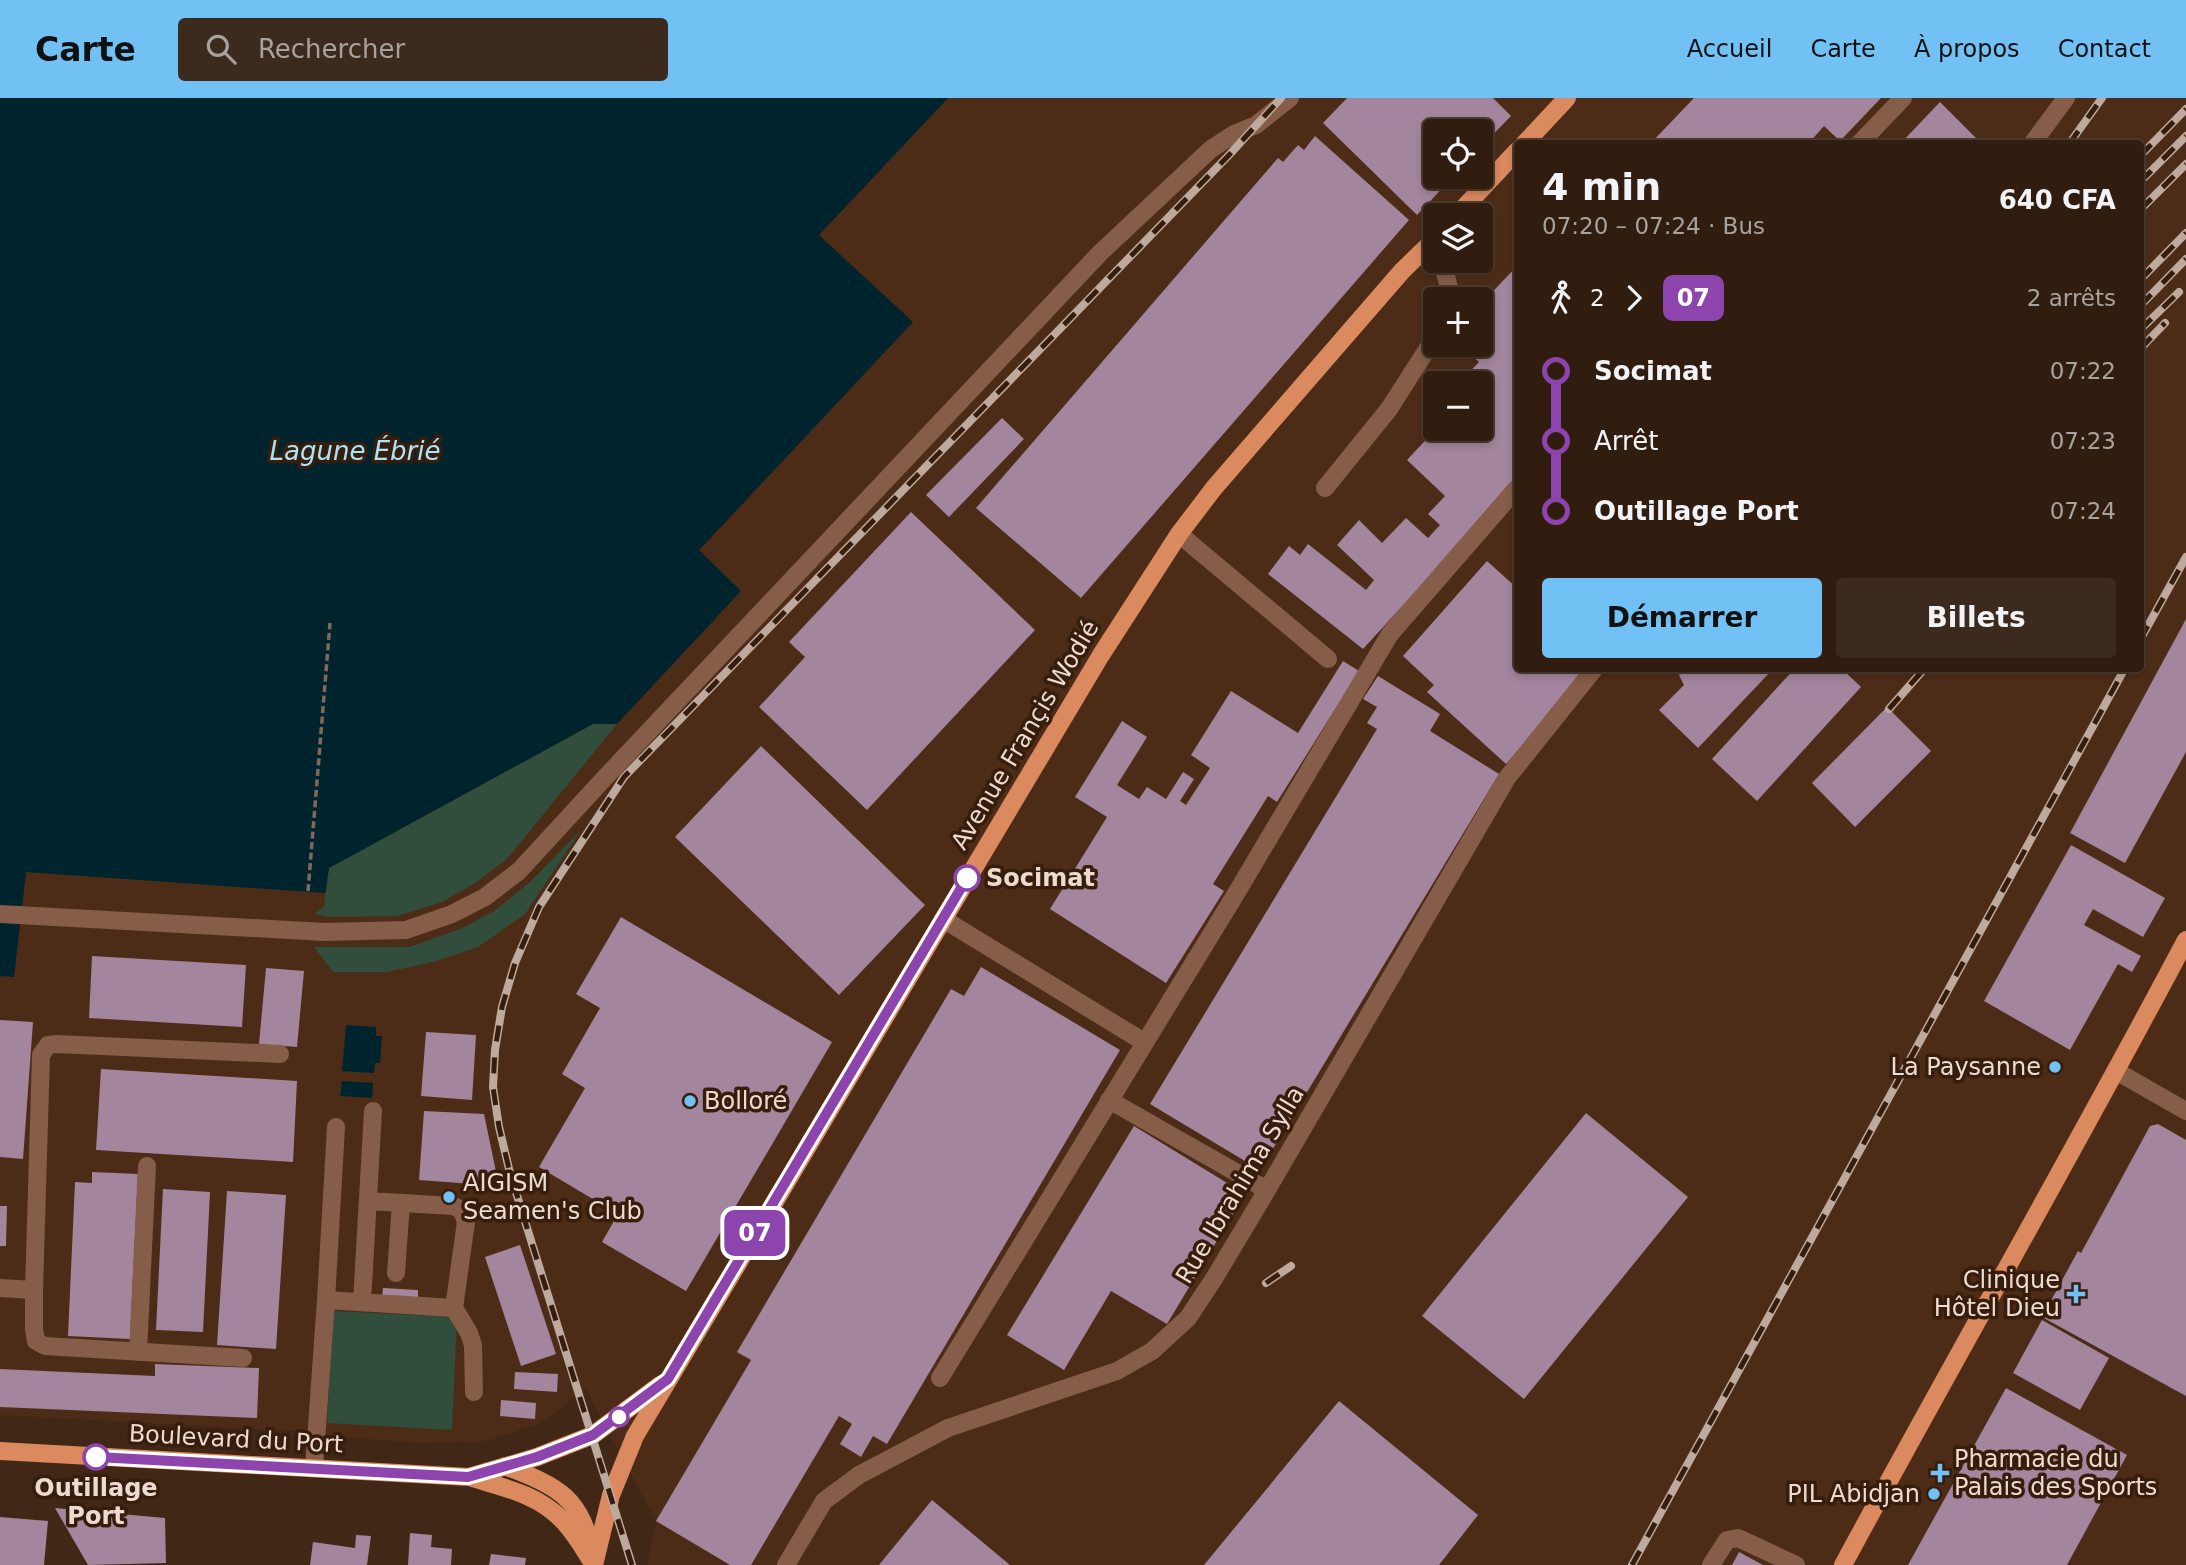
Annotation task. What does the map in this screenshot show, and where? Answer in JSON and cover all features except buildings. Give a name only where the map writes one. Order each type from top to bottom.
[{"type":"main road","points":[[1528,140],[1567,98]]},
{"type":"main road","points":[[1468,203],[1514,154]]},
{"type":"main road","name":"Avenue Françis Wodié","points":[[594,1565],[611,1495],[635,1436],[1101,655],[1179,534],[1214,488],[1402,271],[1423,251]]},
{"type":"main road","points":[[1843,1565],[2186,940]]},
{"type":"main road","name":"Boulevard du Port","points":[[468,1477],[537,1457],[593,1435],[668,1379]]},
{"type":"main road","name":"Boulevard du Port","points":[[0,1451],[468,1477],[523,1494],[544,1504],[563,1521],[594,1565]]},
{"type":"main road","points":[[505,1466],[545,1482],[568,1499],[588,1533],[594,1565]]},
{"type":"street","points":[[0,914],[324,932],[406,930],[452,914],[485,897],[519,871],[1100,253],[1211,149],[1234,134],[1256,125],[1290,98]]},
{"type":"street","points":[[1863,140],[1903,98]]},
{"type":"street","points":[[2035,140],[2066,98]]},
{"type":"street","points":[[1325,488],[1389,409],[1423,356]]},
{"type":"street","points":[[940,1378],[1237,892],[1390,634],[1514,491]]},
{"type":"street","points":[[1179,534],[1328,659]]},
{"type":"street","name":"Rue Ibrahima Sylla","points":[[786,1565],[824,1501],[859,1475],[948,1428],[1117,1371],[1152,1351],[1188,1318],[1267,1190],[1507,778],[1592,672]]},
{"type":"street","points":[[943,919],[1144,1042]]},
{"type":"street","points":[[243,1358],[45,1346],[36,1341],[34,1290],[41,1055],[48,1045],[280,1054]]},
{"type":"street","points":[[2116,1071],[2186,1111]]},
{"type":"street","points":[[1109,1100],[1267,1190]]},
{"type":"street","points":[[362,1302],[373,1111]]},
{"type":"street","points":[[314,1468],[336,1127]]},
{"type":"street","points":[[138,1352],[147,1167]]},
{"type":"street","points":[[368,1201],[454,1206],[462,1211],[466,1222],[454,1308],[473,1345],[474,1392]]},
{"type":"street","points":[[396,1273],[401,1203]]},
{"type":"street","points":[[0,1288],[34,1290]]},
{"type":"street","points":[[326,1300],[454,1308]]},
{"type":"street","points":[[1711,1565],[1727,1540],[1738,1538],[1796,1565]]},
{"type":"path","points":[[309,891],[330,623]]},
{"type":"shaded area","points":[[948,98],[2186,98],[2186,1565],[647,1565],[656,1521],[586,1389],[541,1423],[486,1441],[420,1443],[329,1436],[311,1432],[0,1415],[0,976],[14,976],[26,872],[325,892],[741,591],[699,551],[913,322],[819,235]],"holes":[[[578,834],[478,947],[437,961],[388,972],[333,971],[314,947],[409,947],[460,929],[494,911],[531,881]]]},
{"type":"green space","points":[[593,724],[617,724],[507,859],[475,883],[442,902],[397,916],[330,917],[315,914],[324,906],[329,868]]},
{"type":"green space","points":[[581,830],[525,914],[478,947],[437,961],[388,972],[333,972],[314,947],[409,947],[460,929],[494,911],[531,881]]},
{"type":"green space","points":[[333,1311],[457,1317],[452,1430],[327,1423]]},
{"type":"water","name":"Lagune Ébrié","points":[[0,98],[948,98],[819,235],[913,322],[699,550],[741,591],[617,724],[593,724],[329,868],[325,893],[26,872],[14,977],[0,976]]},
{"type":"water","points":[[346,1025],[376,1027],[376,1036],[382,1036],[380,1063],[375,1063],[374,1073],[342,1071]]},
{"type":"water","points":[[342,1081],[373,1083],[372,1098],[340,1096]]},
{"type":"railway","points":[[632,1565],[510,1173],[493,1087],[495,1050],[502,1007],[515,963],[539,907],[624,777],[1230,154],[1281,98]]},
{"type":"railway","points":[[2072,140],[2102,98]]},
{"type":"railway","points":[[2144,152],[2186,109]]},
{"type":"railway","points":[[2144,178],[2186,136]]},
{"type":"railway","points":[[2144,206],[2186,164]]},
{"type":"railway","points":[[2144,276],[2186,233]]},
{"type":"railway","points":[[2144,302],[2186,259]]},
{"type":"railway","points":[[2144,326],[2179,292]]},
{"type":"railway","points":[[2144,345],[2165,323]]},
{"type":"railway","points":[[2144,633],[2186,557]]},
{"type":"railway","points":[[1889,709],[1921,672]]},
{"type":"railway","points":[[1632,1565],[2123,672]]},
{"type":"railway","points":[[1266,1283],[1291,1266]]},
{"type":"bus line","name":"07","points":[[96,1457],[468,1477],[537,1457],[593,1435],[668,1379],[967,878]]},
{"type":"place","name":"Socimat","points":[[967,878]]},
{"type":"place","name":"La Paysanne","points":[[2055,1067]]},
{"type":"place","name":"Bolloré","points":[[690,1101]]},
{"type":"place","name":"AIGISM Seamen's Club","points":[[449,1197]]},
{"type":"place","name":"Clinique Hôtel Dieu","points":[[2076,1294]]},
{"type":"place","name":"Outillage Port","points":[[96,1457]]},
{"type":"place","name":"Pharmacie du Palais des Sports","points":[[1940,1473]]},
{"type":"place","name":"PIL Abidjan","points":[[1934,1494]]}]
